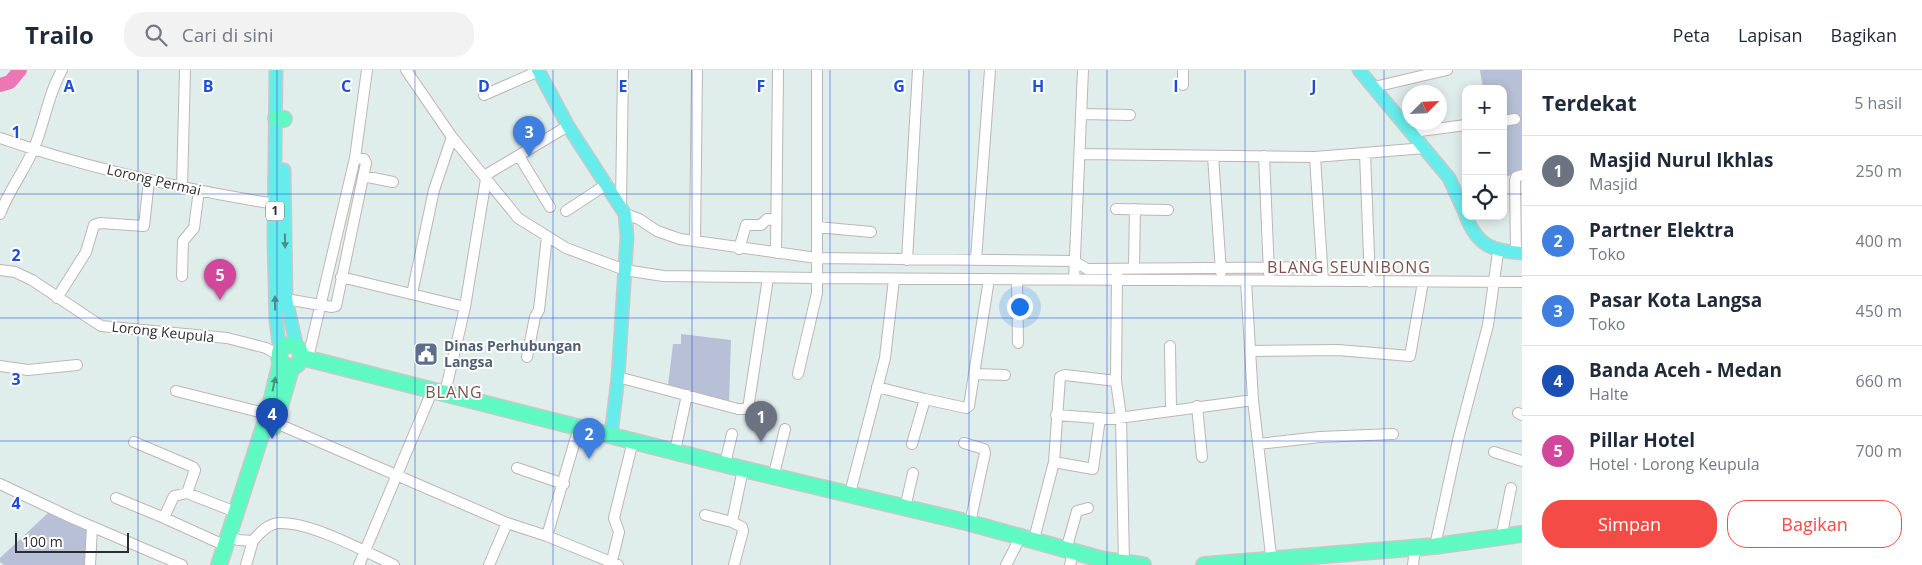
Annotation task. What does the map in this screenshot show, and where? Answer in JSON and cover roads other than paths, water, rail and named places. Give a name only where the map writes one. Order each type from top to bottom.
[{"type":"highway","points":[[291,357],[439,391],[743,469],[774,474],[970,523],[1028,538],[1070,556],[1103,562],[1143,565]]},
{"type":"highway","name":"1","points":[[230,565],[291,357]]},
{"type":"highway","name":"1","points":[[220,565],[237,541],[238,513],[272,418]]},
{"type":"highway","points":[[1204,565],[1272,563],[1435,546],[1522,534]]},
{"type":"main road","name":"1","points":[[276,70],[280,118],[286,299],[291,357]]},
{"type":"main road","name":"1","points":[[284,70],[275,204],[276,322],[291,357]]},
{"type":"main road","points":[[539,70],[568,126],[623,209],[627,237],[618,378],[611,435]]},
{"type":"main road","points":[[1359,70],[1449,178],[1462,206]]},
{"type":"main road","points":[[1469,220],[1477,235],[1486,245],[1498,252],[1519,253]]},
{"type":"street","points":[[0,214],[8,192],[33,150],[56,81],[62,70]]},
{"type":"street","points":[[182,187],[185,70]]},
{"type":"street","points":[[291,357],[320,305],[355,158],[367,70]]},
{"type":"street","points":[[406,70],[452,137],[518,218],[566,248],[625,270],[657,276],[768,278],[1522,282]]},
{"type":"street","points":[[484,95],[539,70]]},
{"type":"street","points":[[622,70],[623,209],[657,231],[695,241],[740,249],[817,258],[1074,261],[1087,269],[1134,267],[1322,267]]},
{"type":"street","points":[[695,241],[697,70]]},
{"type":"street","points":[[776,254],[778,70]]},
{"type":"street","points":[[798,374],[812,322],[817,278],[817,70]]},
{"type":"street","points":[[907,260],[918,70]]},
{"type":"street","points":[[976,259],[990,70]]},
{"type":"street","points":[[1074,280],[1083,70]]},
{"type":"street","points":[[1183,70],[1183,85]]},
{"type":"street","points":[[1374,87],[1447,70]]},
{"type":"street","points":[[1082,114],[1130,115]]},
{"type":"street","points":[[1507,121],[1515,120]]},
{"type":"street","points":[[359,565],[399,474],[439,391],[466,307],[485,178],[568,126]]},
{"type":"street","points":[[1412,132],[1462,126]]},
{"type":"street","points":[[412,294],[434,190],[452,137]]},
{"type":"street","name":"Lorong Permai","points":[[0,138],[33,150],[149,180],[275,204]]},
{"type":"street","points":[[1080,154],[1315,157],[1425,148]]},
{"type":"street","points":[[1365,153],[1370,282]]},
{"type":"street","points":[[519,156],[550,207]]},
{"type":"street","points":[[1213,156],[1221,281]]},
{"type":"street","points":[[1264,156],[1270,281]]},
{"type":"street","points":[[1315,157],[1324,281]]},
{"type":"street","points":[[286,299],[336,306],[366,161],[355,158]]},
{"type":"street","points":[[1519,253],[1515,182],[1516,177],[1522,175]]},
{"type":"street","points":[[364,176],[393,182]]},
{"type":"street","points":[[57,298],[86,252],[94,225],[100,222],[144,226],[149,180]]},
{"type":"street","points":[[566,211],[607,184]]},
{"type":"street","points":[[182,276],[183,240],[194,228],[199,190]]},
{"type":"street","points":[[1116,209],[1168,210]]},
{"type":"street","points":[[1134,267],[1135,209]]},
{"type":"street","points":[[740,249],[746,225],[761,225],[767,219],[776,220]]},
{"type":"street","points":[[817,227],[871,232]]},
{"type":"street","points":[[527,358],[535,317],[539,310],[547,236]]},
{"type":"street","points":[[1435,546],[1459,436],[1488,325],[1496,282],[1498,252]]},
{"type":"street","points":[[1118,268],[1116,381],[1121,417],[1124,563]]},
{"type":"street","name":"Lorong Keupula","points":[[0,270],[21,274],[101,326],[227,338],[266,348],[291,357]]},
{"type":"street","points":[[341,277],[466,307]]},
{"type":"street","points":[[618,378],[738,409],[749,408],[768,278]]},
{"type":"street","points":[[850,493],[885,358],[894,279]]},
{"type":"street","points":[[877,387],[967,408],[970,404],[989,279]]},
{"type":"street","points":[[1016,280],[1018,342]]},
{"type":"street","points":[[1246,281],[1252,400],[1272,563]]},
{"type":"street","points":[[1250,351],[1338,350],[1410,356],[1423,282]]},
{"type":"street","points":[[1170,346],[1171,410]]},
{"type":"street","points":[[0,366],[28,370],[77,365]]},
{"type":"street","points":[[975,374],[1005,375]]},
{"type":"street","points":[[1006,565],[1028,538],[1054,462],[1056,415],[1062,376],[1116,381]]},
{"type":"street","points":[[176,391],[272,418],[507,523],[547,536],[613,564],[619,532],[614,518],[633,441]]},
{"type":"street","points":[[675,451],[687,395]]},
{"type":"street","points":[[912,444],[925,399]]},
{"type":"street","points":[[1056,415],[1100,418],[1121,417],[1252,400]]},
{"type":"street","points":[[1197,406],[1202,457]]},
{"type":"street","points":[[1054,462],[1093,469],[1100,418]]},
{"type":"street","points":[[547,536],[580,427]]},
{"type":"street","points":[[774,474],[786,429]]},
{"type":"street","points":[[725,464],[732,434]]},
{"type":"street","points":[[1258,444],[1320,437],[1392,434]]},
{"type":"street","points":[[134,442],[194,468],[187,493]]},
{"type":"street","points":[[964,443],[984,449],[985,452],[970,523]]},
{"type":"street","points":[[1494,452],[1522,462]]},
{"type":"street","points":[[517,468],[564,484]]},
{"type":"street","points":[[732,522],[743,469]]},
{"type":"street","points":[[905,508],[913,473]]},
{"type":"street","points":[[0,484],[92,527],[182,565]]},
{"type":"street","points":[[1501,538],[1512,488]]},
{"type":"street","points":[[162,517],[166,515],[174,496],[187,493],[238,513]]},
{"type":"street","points":[[116,498],[162,517],[237,541],[281,523],[329,536],[394,565]]},
{"type":"street","points":[[1070,556],[1077,511],[1088,508]]},
{"type":"street","points":[[705,515],[732,522],[742,527],[744,531],[734,565]]},
{"type":"street","points":[[488,565],[507,523]]},
{"type":"street","points":[[90,565],[92,527]]},
{"type":"street","points":[[237,541],[246,565]]},
{"type":"street","points":[[1413,565],[1415,548]]},
{"type":"waterway","points":[[0,85],[10,82],[20,70]]},
{"type":"place","name":"Pasar Kota Langsa","points":[[529,157]]},
{"type":"place","name":"Pillar Hotel","points":[[220,300]]},
{"type":"place","name":"Dinas Perhubungan Langsa","points":[[426,354]]},
{"type":"place","name":"Banda Aceh - Medan","points":[[272,439]]},
{"type":"place","name":"Masjid Nurul Ikhlas","points":[[761,442]]},
{"type":"place","name":"Partner Elektra","points":[[589,459]]},
{"type":"district","name":"BLANG SEUNIBONG","points":[[1349,267]]},
{"type":"district","name":"BLANG","points":[[454,392]]}]
